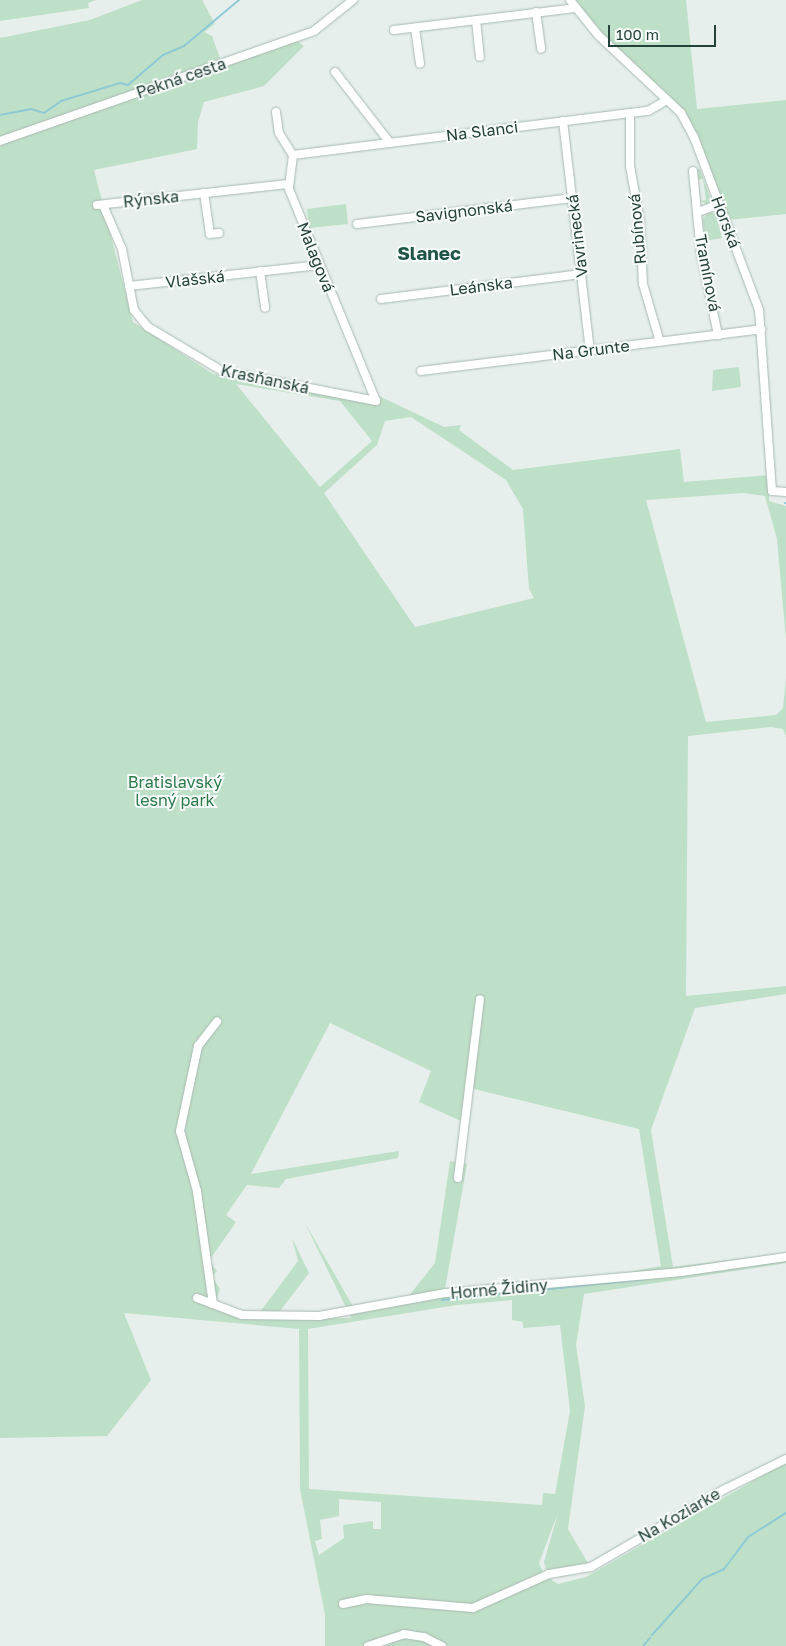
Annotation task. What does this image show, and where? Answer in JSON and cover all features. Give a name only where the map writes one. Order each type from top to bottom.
[{"type":"street","name":"Pekná cesta","points":[[0,142],[314,31],[353,0]]},
{"type":"street","name":"Horská","points":[[570,0],[598,35],[666,100],[689,126],[757,304],[761,329],[772,492],[786,492]]},
{"type":"street","points":[[394,30],[575,8]]},
{"type":"street","points":[[536,12],[541,49]]},
{"type":"street","points":[[476,20],[480,56]]},
{"type":"street","points":[[415,28],[420,64]]},
{"type":"street","points":[[336,72],[390,143]]},
{"type":"street","name":"Na Slanci","points":[[293,155],[630,113],[657,108],[666,100]]},
{"type":"street","points":[[276,112],[279,133],[293,155],[288,184]]},
{"type":"street","name":"Rubínová","points":[[630,113],[630,166],[640,221],[641,271],[660,342]]},
{"type":"street","name":"Vavrinecká","points":[[563,122],[590,350]]},
{"type":"street","name":"Tramínová","points":[[693,171],[718,334]]},
{"type":"street","name":"Rýnska","points":[[100,205],[288,184]]},
{"type":"street","name":"Malagová","points":[[288,184],[376,401]]},
{"type":"street","points":[[204,194],[210,234],[219,233]]},
{"type":"street","name":"Savignonská","points":[[357,224],[572,198]]},
{"type":"street","name":"Tramínová","points":[[698,212],[720,204]]},
{"type":"street","name":"Krasňanská","points":[[100,205],[122,249],[129,286],[139,319],[213,368],[376,401]]},
{"type":"street","name":"Vlašská","points":[[129,286],[320,265]]},
{"type":"street","points":[[260,271],[265,308]]},
{"type":"street","name":"Leánska","points":[[381,299],[581,274]]},
{"type":"street","name":"Na Grunte","points":[[421,371],[761,329]]},
{"type":"street","points":[[458,1178],[480,999]]},
{"type":"street","points":[[214,1304],[196,1190],[180,1131],[198,1046],[217,1022]]},
{"type":"street","name":"Horné Židiny","points":[[197,1298],[242,1315],[319,1316],[453,1292],[681,1272],[786,1257]]},
{"type":"street","name":"Na Koziarke","points":[[343,1604],[373,1599],[467,1610],[549,1574],[573,1572],[591,1567],[725,1489],[786,1459]]},
{"type":"street","points":[[368,1646],[378,1641],[417,1635],[442,1646]]},
{"type":"green space","points":[[0,0],[96,0],[88,3],[89,8],[0,21]]},
{"type":"green space","name":"Bratislavský lesný park","points":[[142,0],[202,0],[215,24],[204,32],[212,36],[221,61],[232,64],[297,41],[304,46],[264,86],[204,102],[198,122],[197,149],[94,170],[133,322],[213,374],[380,404],[379,396],[444,427],[461,425],[459,430],[513,470],[680,449],[684,482],[770,475],[769,501],[786,506],[786,640],[777,539],[765,496],[743,493],[646,500],[706,722],[776,715],[783,708],[786,678],[786,737],[783,729],[771,727],[688,736],[686,996],[786,986],[786,994],[695,1008],[651,1130],[673,1267],[786,1253],[786,1263],[584,1294],[576,1345],[585,1406],[568,1529],[589,1565],[550,1572],[546,1569],[544,1562],[558,1513],[539,1563],[544,1575],[558,1584],[586,1577],[786,1462],[786,1646],[325,1646],[325,1615],[300,1489],[299,1329],[124,1313],[151,1380],[107,1436],[0,1438],[0,38],[90,20]],"holes":[[[236,384],[340,401],[372,441],[320,487]],[[411,417],[506,480],[523,509],[529,589],[534,598],[415,627],[324,493],[377,445],[385,421]],[[330,1023],[431,1071],[419,1102],[463,1122],[466,1087],[639,1129],[661,1266],[618,1274],[445,1289],[467,1164],[450,1161],[435,1263],[408,1297],[354,1308],[305,1223],[351,1318],[274,1319],[309,1273],[292,1238],[298,1261],[260,1312],[244,1312],[216,1301],[220,1289],[212,1277],[217,1271],[209,1261],[236,1222],[226,1215],[247,1185],[279,1188],[286,1179],[398,1158],[399,1151],[251,1174]],[[512,1300],[512,1320],[523,1322],[523,1328],[560,1325],[570,1411],[555,1494],[543,1493],[542,1505],[309,1489],[308,1329],[457,1305]],[[339,1499],[381,1502],[381,1529],[373,1529],[373,1521],[343,1525],[344,1538],[319,1555],[315,1541],[322,1539],[320,1520],[339,1516]]]},
{"type":"green space","points":[[574,0],[686,0],[697,109],[786,100],[786,214],[728,220],[688,118],[592,24]]},
{"type":"green space","points":[[696,169],[700,169],[711,200],[707,204],[700,201],[706,200],[703,179],[697,180]]},
{"type":"green space","points":[[346,204],[348,224],[309,228],[307,209]]},
{"type":"green space","points":[[708,212],[716,213],[722,238],[705,241],[703,219]]},
{"type":"green space","points":[[739,367],[741,387],[712,391],[713,370]]},
{"type":"waterway","points":[[0,115],[31,109],[44,113],[61,101],[120,83],[128,85],[163,55],[184,46],[239,0]]},
{"type":"waterway","points":[[442,1300],[646,1279]]},
{"type":"waterway","points":[[652,1635],[702,1579],[724,1569],[748,1537],[786,1513]]},
{"type":"waterway","points":[[643,1646],[650,1638]]},
{"type":"district","name":"Slanec","points":[[429,253]]}]
